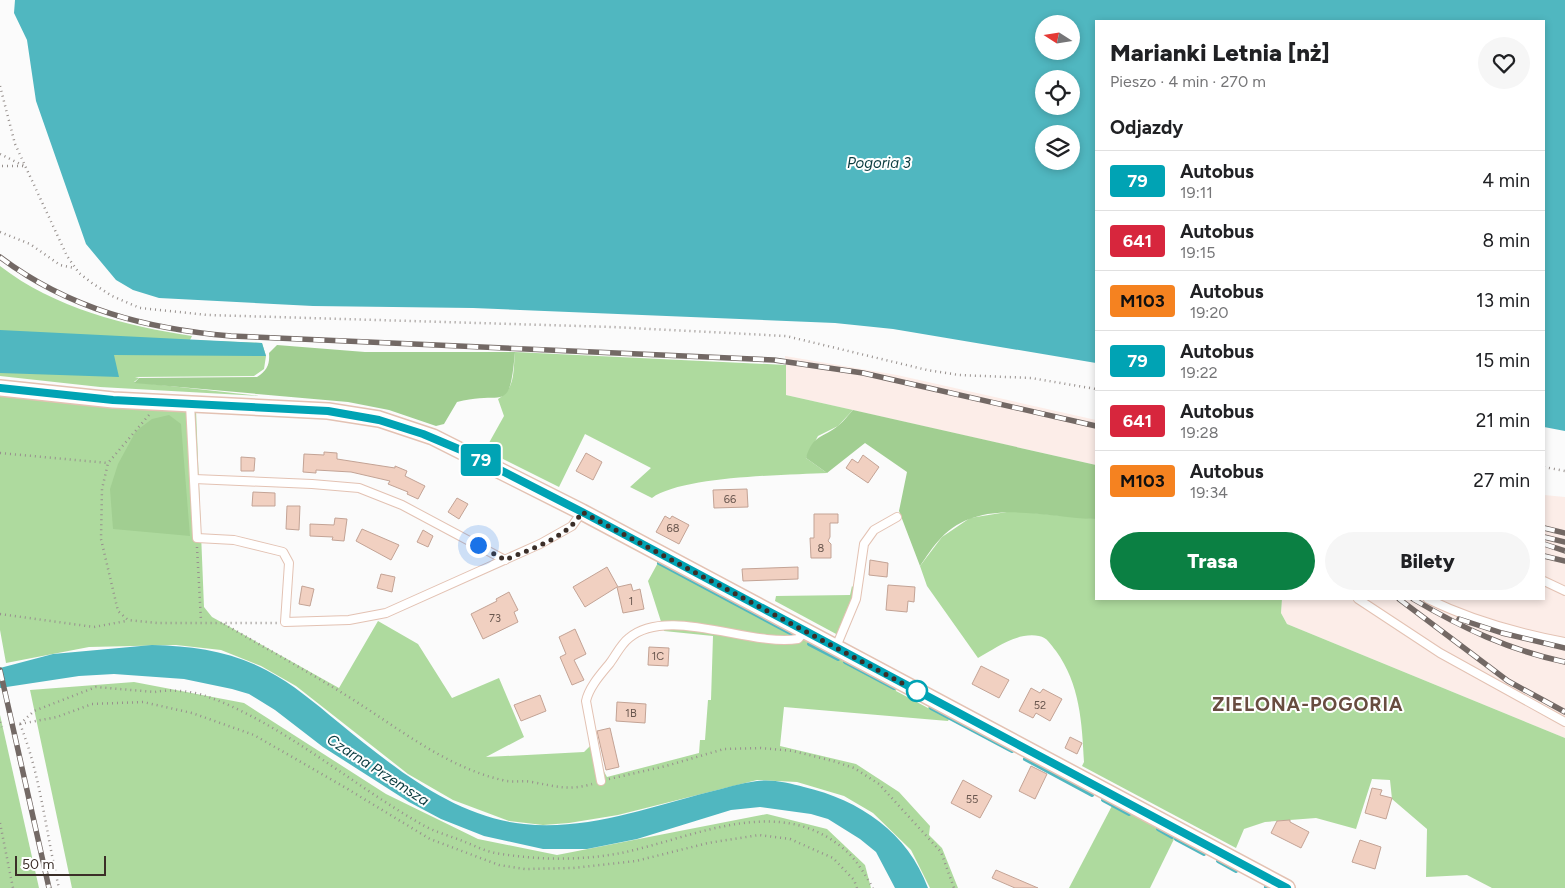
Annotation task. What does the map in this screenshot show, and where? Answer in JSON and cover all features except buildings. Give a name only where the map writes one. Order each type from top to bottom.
[{"type":"street","points":[[0,388],[152,402],[328,411],[387,422],[450,445],[582,512],[1287,888]]},
{"type":"lane","points":[[190,404],[197,538],[234,540],[283,552],[289,563],[284,622],[349,620],[386,614],[505,560],[563,531],[575,523],[582,512]]},
{"type":"lane","points":[[194,479],[360,488],[402,505],[505,560]]},
{"type":"lane","points":[[836,647],[856,599],[864,544],[874,530],[897,517]]},
{"type":"lane","points":[[1545,581],[1565,591]]},
{"type":"lane","points":[[1360,600],[1440,653],[1565,722]]},
{"type":"lane","points":[[1430,600],[1452,611],[1489,624],[1565,642]]},
{"type":"lane","points":[[601,781],[586,701],[590,690],[628,639],[646,629],[671,626],[695,627],[774,640],[798,639],[805,631]]},
{"type":"path","points":[[0,86],[14,139],[59,242],[76,269],[85,278],[112,296],[134,306],[154,311],[422,322],[613,327],[786,336],[928,370],[959,374],[1031,378],[1095,389]]},
{"type":"path","points":[[0,154],[26,166]]},
{"type":"path","points":[[2,166],[26,166]]},
{"type":"path","points":[[0,232],[30,244],[60,265],[76,269]]},
{"type":"path","points":[[128,620],[118,611],[101,539],[102,488],[108,463],[135,428],[148,416],[152,402]]},
{"type":"path","points":[[0,453],[108,463]]},
{"type":"path","points":[[1545,467],[1565,471]]},
{"type":"path","points":[[197,538],[201,622]]},
{"type":"path","points":[[0,614],[94,627],[128,620],[224,624],[284,622]]},
{"type":"path","points":[[20,724],[34,711],[96,687],[155,692],[165,690],[204,695],[236,709],[274,731],[423,825],[492,852],[530,858],[567,859],[621,853],[743,822],[776,821],[800,826],[826,837],[844,849],[854,858],[873,888]]},
{"type":"path","points":[[20,724],[57,717],[92,704],[143,702],[192,713],[254,735],[430,839],[499,865],[525,869],[582,867],[636,861],[708,843],[760,835],[790,839],[833,858],[854,880],[857,888]]},
{"type":"path","points":[[0,722],[2,727]]},
{"type":"path","points":[[20,724],[27,740],[59,888]]},
{"type":"path","points":[[0,823],[12,888]]},
{"type":"shaded area","points":[[785,356],[897,375],[1095,420],[1095,465],[786,395]]},
{"type":"shaded area","points":[[1545,495],[1565,497],[1565,738],[1287,624],[1281,613],[1282,600],[1545,600]]},
{"type":"green space","points":[[0,266],[21,281],[67,304],[116,321],[192,336],[190,340],[262,343],[266,356],[264,369],[254,376],[135,377],[139,378],[134,382],[260,396],[100,387],[0,376]]},
{"type":"green space","points":[[277,345],[365,352],[515,352],[513,372],[507,393],[495,398],[457,402],[444,424],[436,426],[389,410],[348,402],[134,383],[139,378],[257,377],[265,370],[269,361],[269,353]]},
{"type":"green space","points":[[515,352],[786,365],[786,395],[853,410],[838,426],[818,436],[806,458],[827,473],[710,481],[686,485],[666,491],[652,498],[630,487],[651,468],[585,434],[559,487],[485,450],[504,416],[498,399],[504,395],[511,384]]},
{"type":"green space","points":[[0,394],[196,410],[204,607],[212,617],[339,688],[378,621],[418,644],[452,698],[499,678],[524,737],[486,757],[584,752],[590,746],[607,777],[699,753],[700,740],[705,740],[708,700],[711,700],[713,636],[664,631],[648,581],[660,559],[897,687],[896,691],[928,708],[930,704],[951,715],[948,721],[784,707],[780,746],[856,764],[899,792],[930,826],[929,835],[942,848],[958,888],[930,888],[911,850],[873,813],[844,796],[797,782],[757,780],[618,815],[569,823],[543,825],[509,821],[453,800],[408,774],[296,686],[261,666],[221,650],[176,645],[89,647],[6,663],[0,630]]},
{"type":"green space","points":[[853,410],[1095,465],[1095,519],[1015,512],[994,513],[975,517],[957,525],[941,538],[920,566],[899,511],[907,472],[865,443],[827,473],[806,458],[815,441],[839,425]]},
{"type":"green space","points":[[169,415],[181,424],[190,536],[113,529],[110,489],[118,464],[136,431],[152,419]]},
{"type":"green space","points":[[1013,511],[1095,519],[1095,600],[1282,600],[1281,613],[1287,624],[1565,738],[1565,888],[1492,888],[1467,875],[1426,877],[1427,829],[1392,799],[1390,780],[1372,779],[1356,829],[1316,818],[1265,822],[1244,829],[1236,848],[1082,766],[1084,762],[1081,718],[1075,690],[1064,664],[1051,644],[1042,637],[1023,636],[1007,642],[978,658],[927,586],[920,566],[942,537],[970,518]]},
{"type":"green space","points":[[852,586],[855,589],[854,594],[838,635],[775,601],[776,596],[850,595]]},
{"type":"green space","points":[[134,682],[244,703],[386,794],[478,839],[557,855],[767,814],[827,829],[865,865],[871,888],[72,888],[30,690]]},
{"type":"green space","points":[[0,715],[39,888],[0,888]]},
{"type":"green space","points":[[1114,802],[1176,835],[1150,888],[1069,888]]},
{"type":"water","name":"Pogoria 3","points":[[15,0],[1565,0],[1565,431],[1545,427],[1545,20],[1095,20],[1095,363],[893,329],[835,323],[473,308],[313,306],[159,298],[133,290],[116,280],[86,244],[36,101],[27,40],[14,13]]},
{"type":"water","points":[[0,330],[262,343],[266,356],[114,355],[119,377],[0,373]]},
{"type":"water","name":"Czarna Przemsza","points":[[152,645],[197,648],[225,654],[266,670],[304,694],[401,771],[448,800],[472,811],[524,824],[571,824],[641,811],[745,783],[781,782],[825,793],[863,810],[895,835],[919,868],[928,888],[895,888],[876,852],[860,839],[828,819],[811,814],[760,807],[731,810],[637,839],[587,849],[543,849],[484,836],[441,819],[409,802],[323,747],[275,710],[249,694],[232,689],[184,679],[114,674],[79,676],[0,688],[0,668],[53,654]]},
{"type":"waterway","points":[[659,563],[792,634]]},
{"type":"waterway","points":[[809,644],[838,659]]},
{"type":"waterway","points":[[845,662],[894,688]]},
{"type":"waterway","points":[[931,708],[1012,751]]},
{"type":"waterway","points":[[1025,759],[1092,795]]},
{"type":"waterway","points":[[1103,800],[1129,814]]},
{"type":"waterway","points":[[1158,829],[1172,837]]},
{"type":"waterway","points":[[1176,839],[1204,854]]},
{"type":"waterway","points":[[1218,861],[1236,871]]},
{"type":"railway","points":[[0,257],[26,275],[81,303],[139,322],[200,333],[231,336],[774,360],[863,373],[1095,426]]},
{"type":"railway","points":[[1545,528],[1565,533]]},
{"type":"railway","points":[[1545,537],[1565,542]]},
{"type":"railway","points":[[1545,544],[1565,551]]},
{"type":"railway","points":[[1545,556],[1565,561]]},
{"type":"railway","points":[[1400,600],[1508,681],[1565,712]]},
{"type":"railway","points":[[1415,600],[1486,637],[1525,651],[1565,662]]},
{"type":"railway","points":[[1459,619],[1502,633],[1565,648]]},
{"type":"railway","points":[[0,670],[49,888]]},
{"type":"bus line","name":"79","points":[[0,388],[113,400],[305,409],[354,414],[405,427],[442,441],[586,514],[1287,888]]},
{"type":"district","name":"ZIELONA-POGORIA","points":[[1308,704]]},
{"type":"route","points":[[478,545],[505,560],[554,537],[575,523],[582,512],[917,691]]}]
